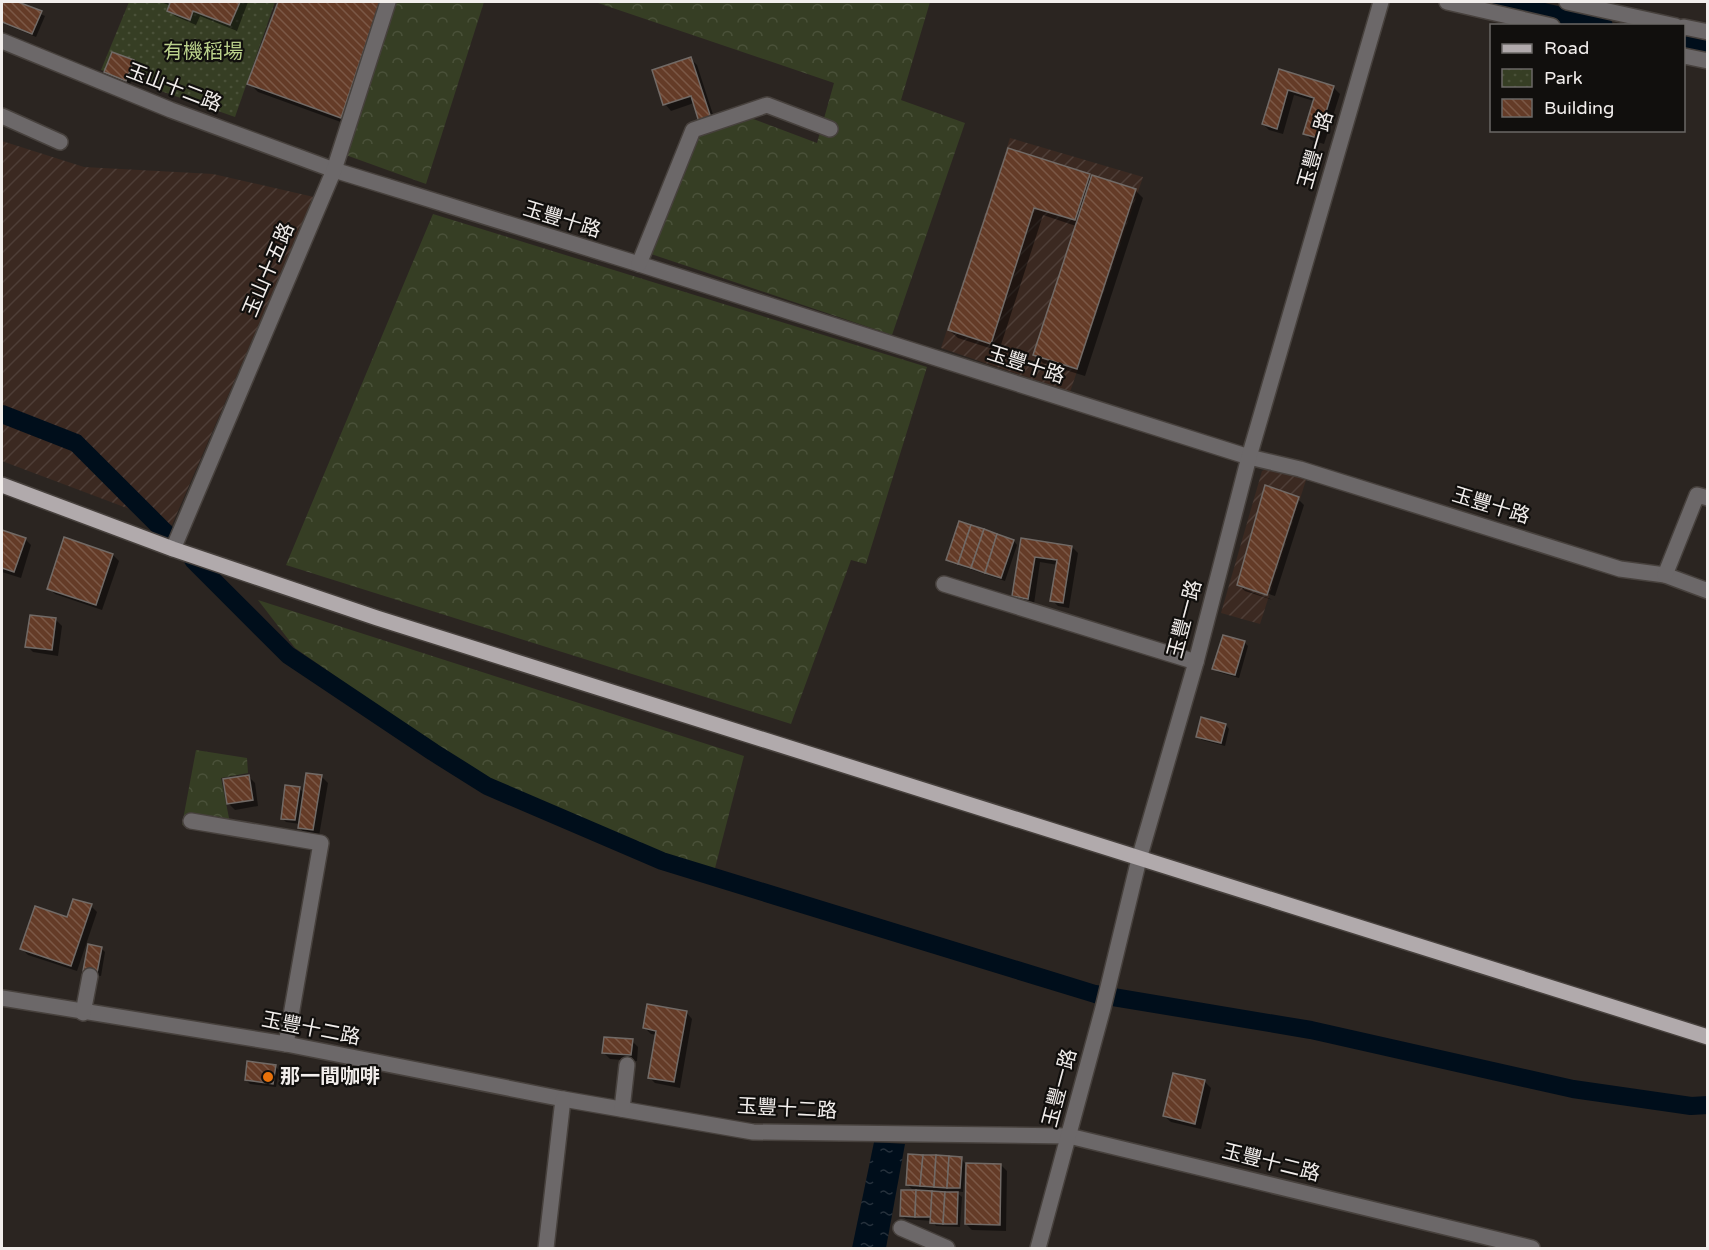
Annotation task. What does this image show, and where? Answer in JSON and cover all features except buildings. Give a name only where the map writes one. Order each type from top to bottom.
[{"type":"main road","points":[[2,485],[172,549],[377,618],[1707,1037]]},
{"type":"street","name":"玉山十五路","points":[[172,549],[334,170],[388,2]]},
{"type":"street","name":"玉豐一路","points":[[1038,1248],[1103,1008],[1139,859],[1196,662],[1249,457],[1381,2]]},
{"type":"street","points":[[1447,2],[1543,24]]},
{"type":"street","points":[[1566,2],[1667,24]]},
{"type":"street","points":[[1685,27],[1707,32]]},
{"type":"street","name":"玉山十二路","points":[[2,41],[171,110],[334,170]]},
{"type":"street","points":[[1685,56],[1707,61]]},
{"type":"street","points":[[639,264],[693,130],[767,105],[830,129]]},
{"type":"street","points":[[2,116],[60,142]]},
{"type":"street","name":"玉豐十路","points":[[334,170],[1249,457],[1300,469],[1620,569],[1665,575],[1707,591]]},
{"type":"street","points":[[1665,575],[1697,495],[1707,498]]},
{"type":"street","points":[[944,584],[1196,662]]},
{"type":"street","points":[[191,821],[321,843],[286,1044]]},
{"type":"street","points":[[83,1013],[90,975]]},
{"type":"street","name":"玉豐十二路","points":[[2,998],[83,1013],[286,1044],[563,1099],[753,1132],[1069,1136],[1532,1248]]},
{"type":"street","points":[[622,1109],[627,1065]]},
{"type":"street","points":[[546,1248],[563,1099]]},
{"type":"street","points":[[902,1228],[947,1248]]},
{"type":"shaded area","points":[[1010,138],[1143,177],[1070,392],[941,348]]},
{"type":"shaded area","points":[[2,141],[84,167],[213,174],[314,197],[172,525],[2,461]]},
{"type":"shaded area","points":[[1270,467],[1306,480],[1260,624],[1221,613],[1262,471]]},
{"type":"green space","name":"有機稻場","points":[[129,2],[275,2],[235,117],[101,70]]},
{"type":"green space","points":[[392,2],[484,2],[426,184],[343,154]]},
{"type":"green space","points":[[595,2],[930,2],[901,100],[965,123],[892,335],[648,253],[681,140],[748,117],[817,143],[834,83]]},
{"type":"green space","points":[[433,214],[927,367],[866,564],[851,560],[791,724],[286,565]]},
{"type":"green space","points":[[258,600],[744,756],[714,872],[658,852],[475,773],[295,648]]},
{"type":"green space","points":[[196,750],[247,758],[248,773],[221,778],[232,833],[182,825]]},
{"type":"water","points":[[874,1142],[905,1144],[886,1248],[852,1248]]},
{"type":"waterway","points":[[1501,2],[1595,24]]},
{"type":"waterway","points":[[1685,44],[1708,50]]},
{"type":"waterway","points":[[2,414],[76,443],[172,539]]},
{"type":"waterway","points":[[193,560],[288,655],[433,752],[487,786],[662,861],[1095,994],[1311,1030],[1573,1089],[1691,1106],[1708,1105]]},
{"type":"place","name":"那一間咖啡","points":[[268,1077]]}]
